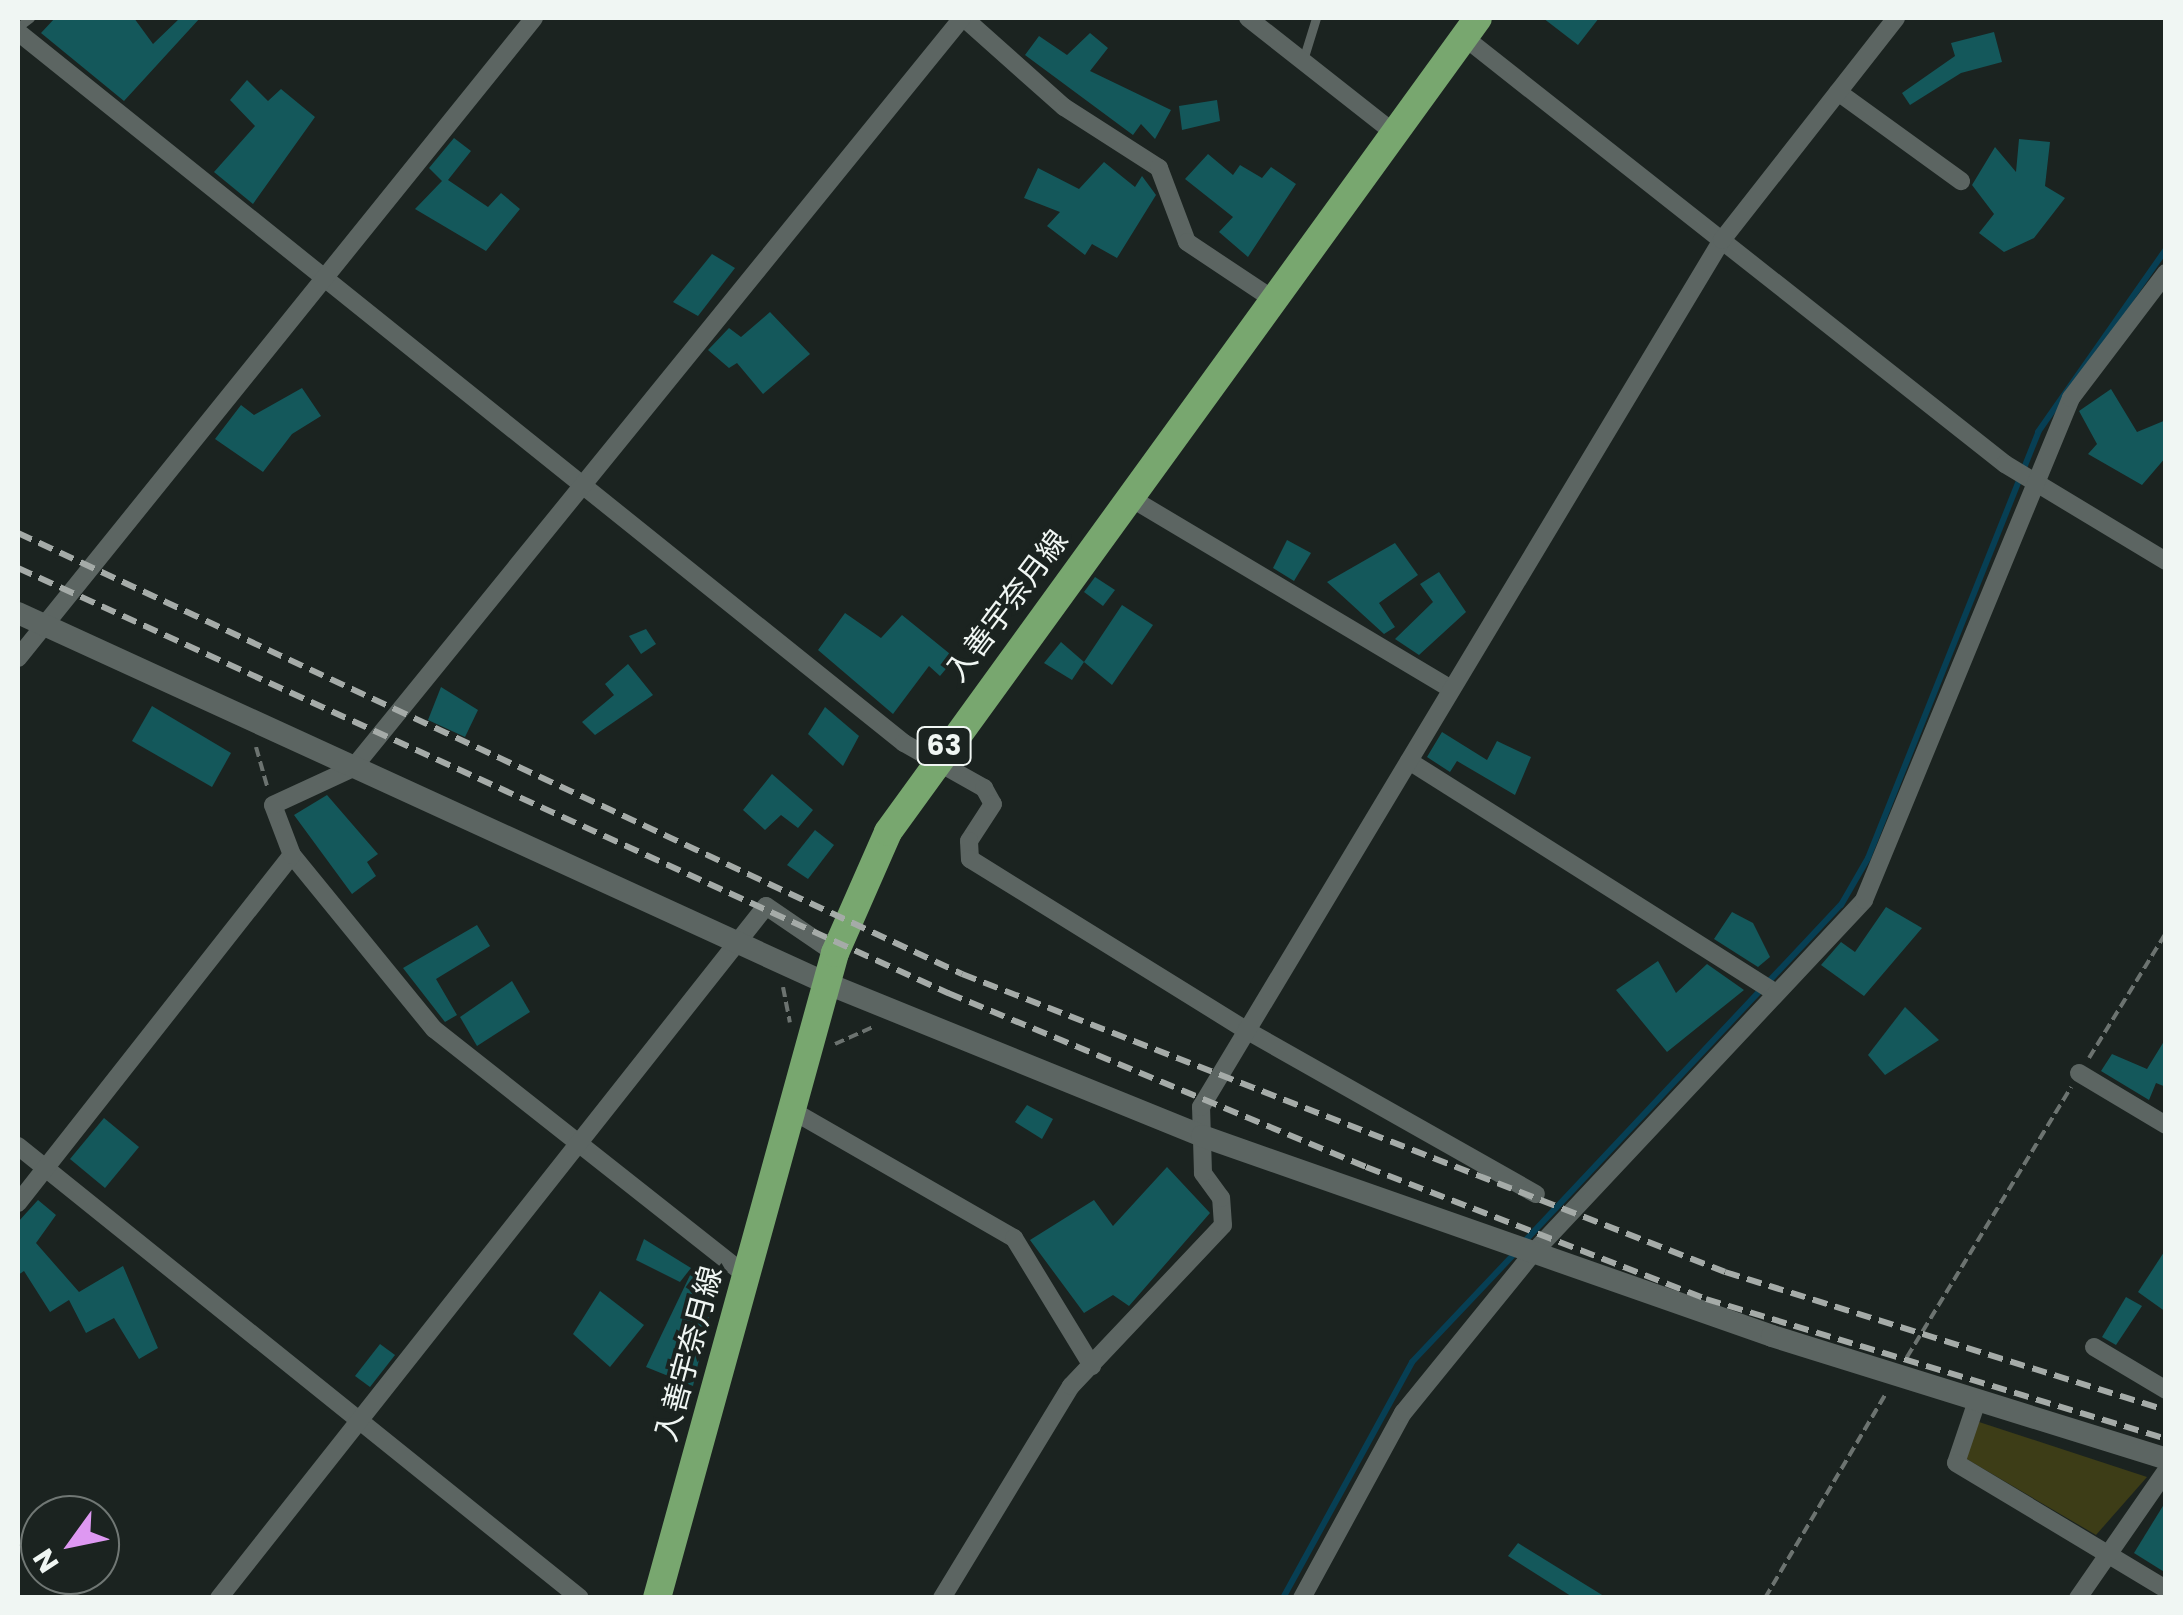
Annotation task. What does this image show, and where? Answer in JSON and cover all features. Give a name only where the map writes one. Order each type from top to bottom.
[{"type":"main road","name":"入善宇奈月線","points":[[658,1597],[835,953],[888,832],[934,759],[1471,27]]},
{"type":"street","points":[[18,658],[534,18]]},
{"type":"street","points":[[744,1274],[434,1029],[292,855],[272,805],[352,768],[963,18],[1064,106],[1159,168],[1187,242],[1274,300]]},
{"type":"street","points":[[1248,18],[1394,133]]},
{"type":"street","points":[[942,1598],[1092,1366],[1223,1225],[1221,1198],[1203,1173],[1201,1107],[1722,240],[1896,18]]},
{"type":"street","points":[[1471,27],[1722,240],[2034,480],[2166,561]]},
{"type":"street","points":[[18,30],[934,759],[984,788],[993,804],[969,841],[970,859],[1246,1030],[1536,1194]]},
{"type":"street","points":[[1838,92],[1961,181]]},
{"type":"street","points":[[1302,1598],[1402,1412],[1532,1254],[1864,900],[2071,398],[2166,274]]},
{"type":"street","points":[[1129,497],[1451,689]]},
{"type":"street","points":[[18,613],[352,768],[740,940],[828,984],[1202,1136],[1532,1254],[2166,1460]]},
{"type":"street","points":[[1408,761],[1774,992]]},
{"type":"street","points":[[18,1203],[292,855]]},
{"type":"street","points":[[219,1598],[766,906],[835,953]]},
{"type":"street","points":[[2079,1074],[2166,1125]]},
{"type":"street","points":[[793,1111],[1014,1238],[1092,1366]]},
{"type":"street","points":[[18,1146],[580,1598]]},
{"type":"street","points":[[2094,1348],[2166,1390]]},
{"type":"street","points":[[1977,1400],[1956,1463],[2166,1589]]},
{"type":"street","points":[[2078,1598],[2166,1471]]},
{"type":"lane","points":[[18,30],[30,18]]},
{"type":"lane","points":[[1302,60],[1316,18]]},
{"type":"path","points":[[1898,1372],[2166,933]]},
{"type":"path","points":[[1764,1598],[1889,1388]]},
{"type":"shaded area","points":[[1979,1422],[2147,1477],[2096,1535],[1965,1458]]},
{"type":"building","points":[[55,18],[134,18],[153,44],[180,18],[200,18],[124,101],[41,33]]},
{"type":"building","points":[[1543,18],[1599,18],[1578,45]]},
{"type":"building","points":[[1994,32],[2002,62],[1961,73],[1910,105],[1902,93],[1955,56],[1951,43]]},
{"type":"building","points":[[1090,33],[1108,48],[1090,71],[1171,110],[1155,139],[1141,124],[1133,135],[1025,55],[1039,36],[1067,55]]},
{"type":"building","points":[[247,80],[268,101],[281,89],[315,117],[253,204],[214,172],[255,126],[230,100]]},
{"type":"building","points":[[1217,100],[1220,121],[1182,130],[1179,106]]},
{"type":"building","points":[[454,138],[471,151],[448,180],[488,207],[501,193],[520,209],[486,251],[415,209],[442,181],[429,168]]},
{"type":"building","points":[[2019,139],[2050,142],[2045,186],[2065,198],[2034,238],[2004,252],[1979,233],[1994,214],[1972,185],[1995,147],[2016,172]]},
{"type":"building","points":[[1208,154],[1233,175],[1240,165],[1262,178],[1271,167],[1296,184],[1248,257],[1219,232],[1233,217],[1185,179]]},
{"type":"building","points":[[1104,162],[1135,187],[1142,176],[1156,195],[1117,258],[1092,244],[1085,255],[1047,226],[1060,212],[1024,198],[1038,168],[1079,189]]},
{"type":"building","points":[[712,254],[735,268],[698,316],[673,302]]},
{"type":"building","points":[[770,312],[810,354],[763,394],[737,363],[729,368],[708,350],[729,328],[741,337]]},
{"type":"building","points":[[302,388],[321,416],[292,434],[263,472],[215,439],[241,405],[254,415]]},
{"type":"building","points":[[2111,389],[2137,432],[2166,420],[2166,457],[2142,485],[2088,454],[2097,444],[2079,411]]},
{"type":"building","points":[[1287,540],[1311,553],[1294,581],[1273,568]]},
{"type":"building","points":[[1395,543],[1418,575],[1379,603],[1395,627],[1384,634],[1327,582]]},
{"type":"building","points":[[1439,572],[1466,612],[1419,655],[1395,639],[1433,602],[1420,584]]},
{"type":"building","points":[[1095,577],[1115,590],[1103,606],[1084,592]]},
{"type":"building","points":[[1122,605],[1153,625],[1112,685],[1084,662]]},
{"type":"building","points":[[845,613],[881,638],[902,615],[955,658],[940,676],[929,666],[893,714],[818,650]]},
{"type":"building","points":[[646,629],[656,644],[641,654],[629,636]]},
{"type":"building","points":[[1061,642],[1084,662],[1072,680],[1044,663]]},
{"type":"building","points":[[628,664],[653,695],[595,735],[582,722],[614,695],[605,684]]},
{"type":"building","points":[[441,687],[478,710],[465,737],[428,720]]},
{"type":"building","points":[[152,706],[231,753],[212,787],[132,741]]},
{"type":"building","points":[[825,707],[859,736],[843,766],[808,734]]},
{"type":"building","points":[[1442,732],[1487,760],[1497,741],[1531,757],[1515,795],[1457,761],[1450,772],[1427,757]]},
{"type":"building","points":[[772,774],[813,810],[798,828],[781,815],[765,830],[743,810]]},
{"type":"building","points":[[327,795],[378,854],[367,862],[376,876],[352,894],[294,815]]},
{"type":"building","points":[[815,830],[834,845],[808,879],[787,865]]},
{"type":"building","points":[[1886,907],[1922,928],[1864,996],[1821,965],[1841,942],[1855,952]]},
{"type":"building","points":[[1732,912],[1753,923],[1770,957],[1758,967],[1714,939]]},
{"type":"building","points":[[477,925],[490,946],[436,979],[457,1015],[445,1022],[403,968]]},
{"type":"building","points":[[1658,961],[1676,993],[1707,964],[1744,990],[1667,1052],[1616,990]]},
{"type":"building","points":[[512,981],[530,1012],[477,1046],[460,1017]]},
{"type":"building","points":[[1905,1007],[1939,1040],[1885,1075],[1868,1055]]},
{"type":"building","points":[[2166,1038],[2166,1087],[2156,1083],[2149,1100],[2101,1071],[2112,1054],[2147,1069]]},
{"type":"building","points":[[1027,1105],[1053,1119],[1042,1139],[1015,1122]]},
{"type":"building","points":[[104,1118],[139,1147],[105,1188],[70,1159]]},
{"type":"building","points":[[1167,1167],[1210,1213],[1129,1306],[1113,1295],[1084,1313],[1030,1240],[1094,1200],[1113,1226]]},
{"type":"building","points":[[38,1200],[56,1215],[36,1243],[79,1292],[123,1266],[158,1348],[139,1359],[114,1318],[86,1333],[69,1300],[50,1312],[24,1271],[18,1275],[18,1222]]},
{"type":"building","points":[[644,1239],[691,1268],[680,1282],[636,1260]]},
{"type":"building","points":[[2166,1249],[2166,1312],[2138,1292]]},
{"type":"building","points":[[693,1269],[717,1281],[693,1386],[646,1367]]},
{"type":"building","points":[[600,1291],[644,1325],[610,1367],[573,1334]]},
{"type":"building","points":[[2126,1297],[2142,1306],[2116,1345],[2102,1337]]},
{"type":"building","points":[[380,1344],[395,1355],[370,1387],[355,1376]]},
{"type":"building","points":[[2166,1501],[2166,1573],[2134,1553]]},
{"type":"building","points":[[1518,1543],[1607,1598],[1574,1598],[1508,1556]]},
{"type":"waterway","points":[[1524,1242],[1841,905],[1868,858],[2038,432],[2166,249]]},
{"type":"waterway","points":[[1283,1598],[1412,1362],[1516,1252]]},
{"type":"railway","points":[[18,533],[962,974],[1725,1272],[2166,1410]]},
{"type":"railway","points":[[18,568],[948,993],[1366,1167],[1706,1299],[2166,1439]]}]
